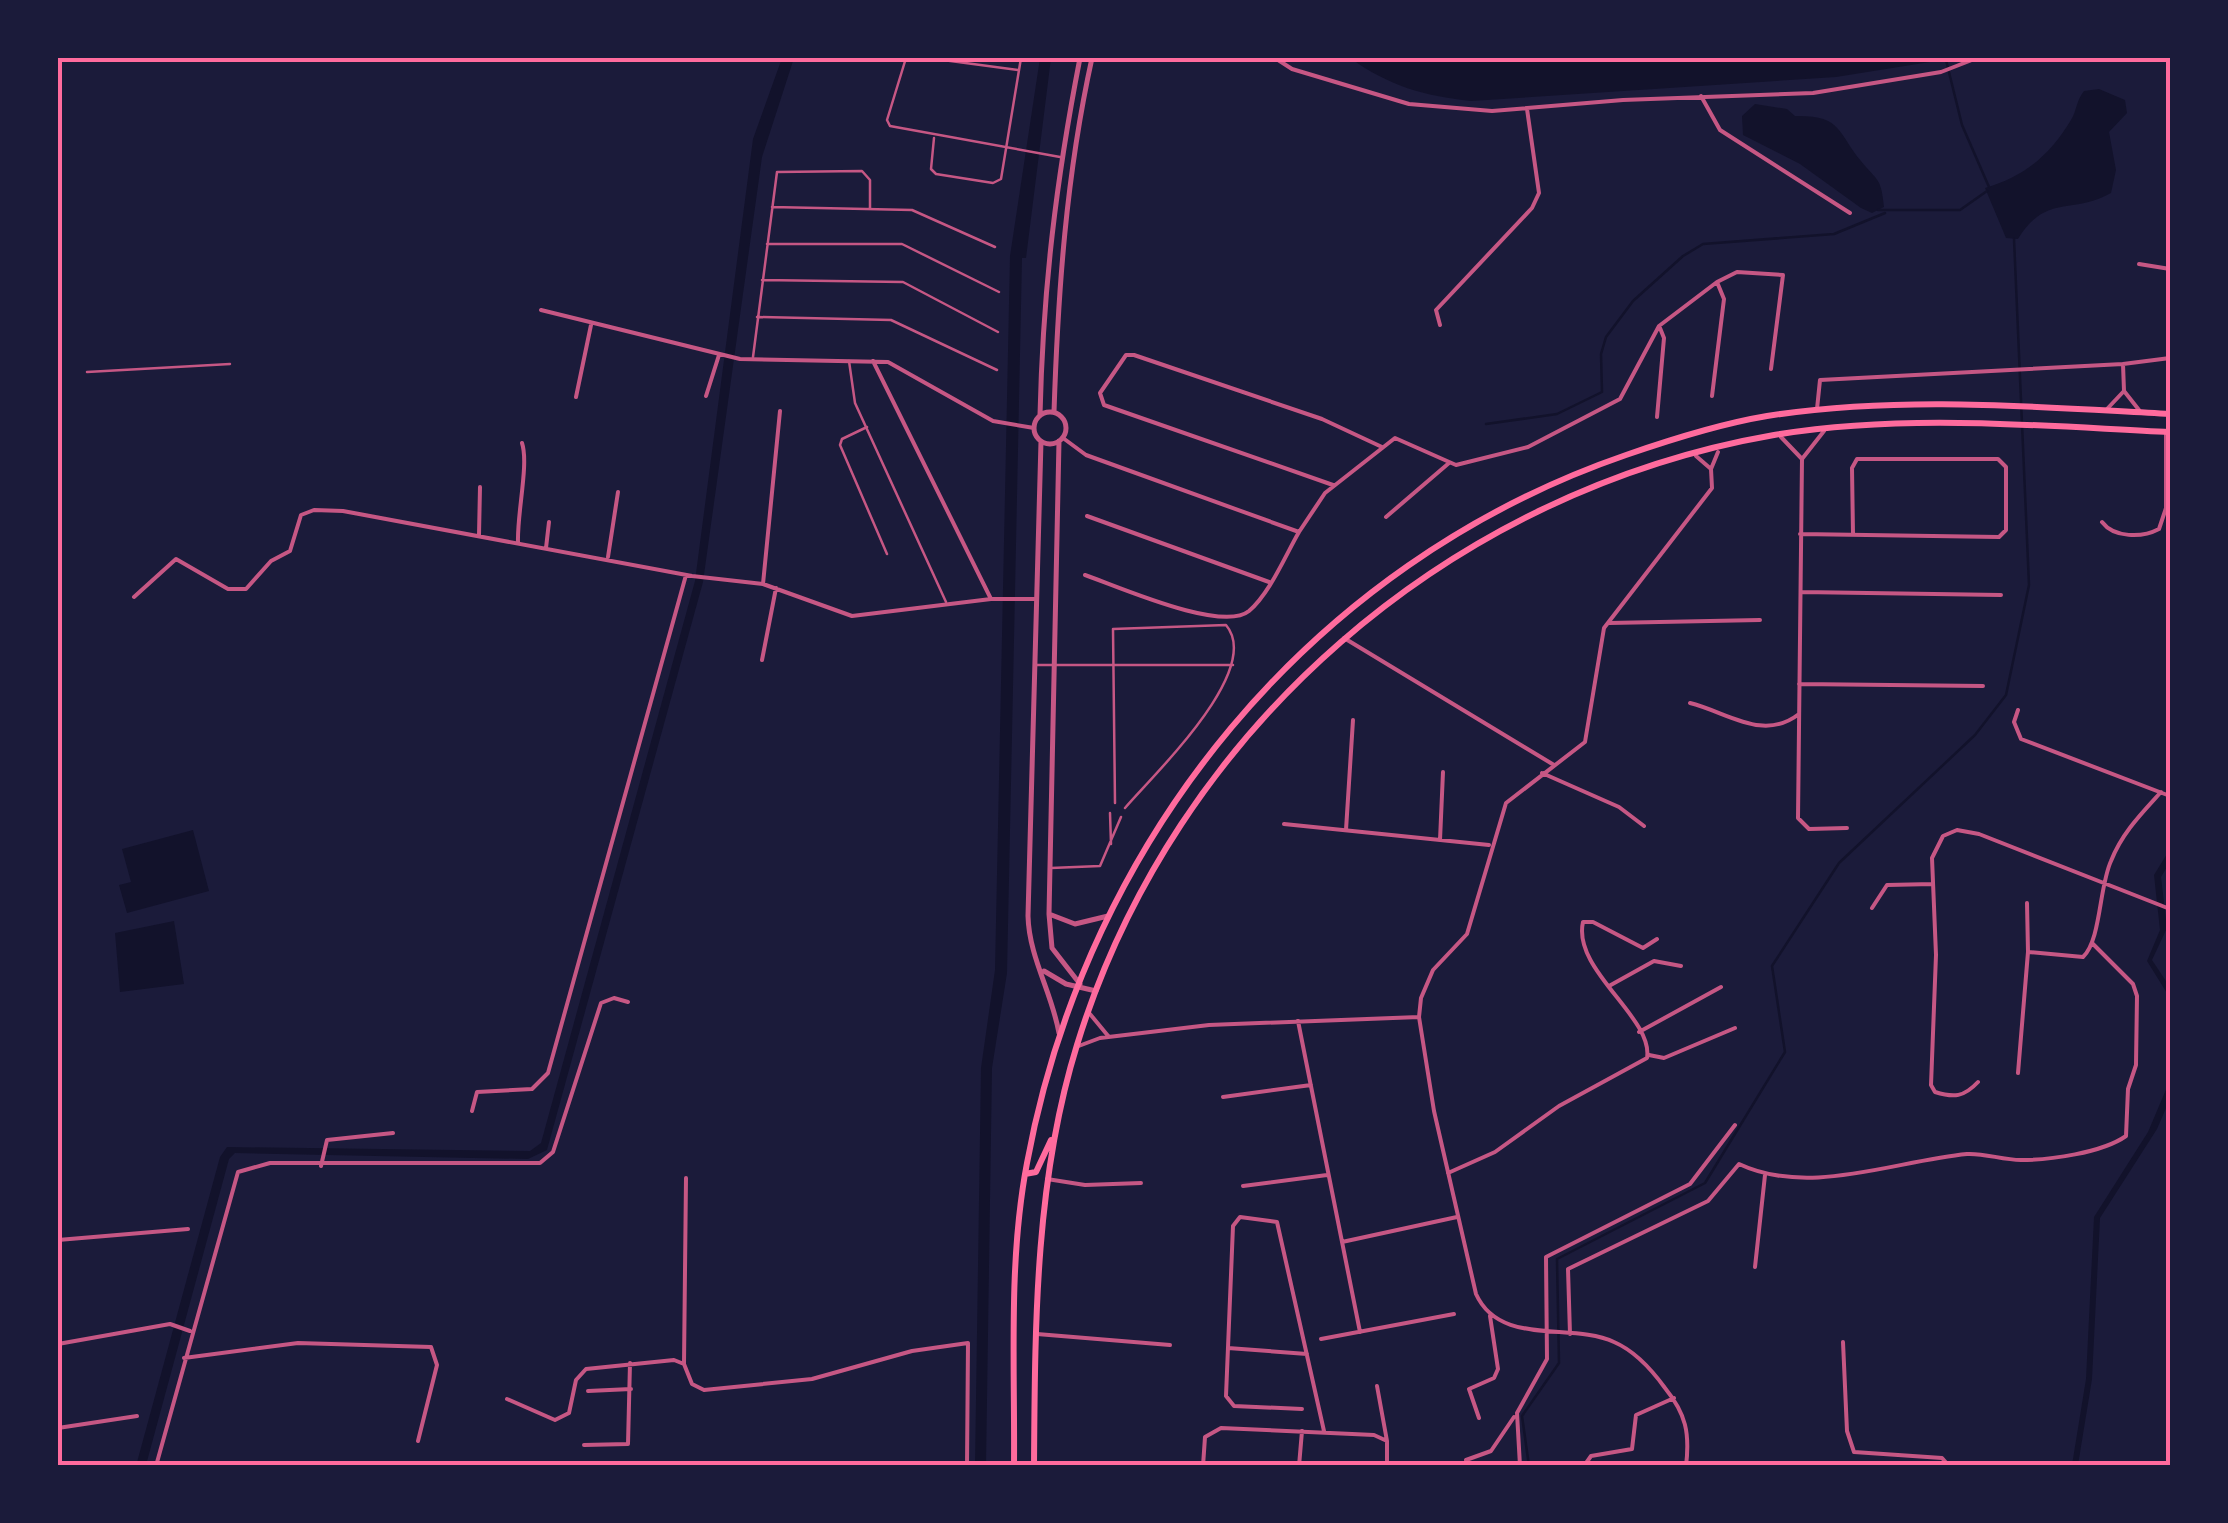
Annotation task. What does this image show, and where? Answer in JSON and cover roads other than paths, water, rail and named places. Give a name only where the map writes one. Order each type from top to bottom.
[{"type":"highway","points":[[1014,1466],[1018,1244],[1025,1174],[1060,1036],[1108,916],[1140,852],[1200,762],[1273,678],[1363,597],[1481,519],[1589,468],[1702,430],[1817,409],[1997,405],[2170,414]]},
{"type":"highway","points":[[1034,1466],[1036,1334],[1047,1179],[1058,1120],[1088,1010],[1125,923],[1178,828],[1254,728],[1342,638],[1431,570],[1541,509],[1690,454],[1778,434],[1828,428],[2005,424],[2168,432]]},
{"type":"highway","points":[[1363,597],[1374,600],[1378,609]]},
{"type":"highway","points":[[1025,1174],[1036,1172],[1042,1163],[1058,1120]]},
{"type":"street","points":[[1034,428],[1040,415],[1045,273],[1060,157],[1080,58]]},
{"type":"street","points":[[1080,984],[1052,948],[1049,914],[1061,439],[1065,423],[1054,412],[1066,201],[1092,58]]},
{"type":"street","points":[[1275,58],[1292,69],[1410,104],[1458,111],[1813,92],[1947,71],[1977,58]]},
{"type":"street","points":[[1701,96],[1720,130],[1850,213]]},
{"type":"street","points":[[1440,325],[1436,310],[1532,208],[1538,193],[1527,109]]},
{"type":"street","points":[[2140,264],[2170,268]]},
{"type":"street","points":[[1386,518],[1450,463],[1528,448],[1616,403],[1659,326],[1717,282],[1737,272],[1783,275],[1771,369]]},
{"type":"street","points":[[1712,396],[1724,299],[1717,282]]},
{"type":"street","points":[[541,310],[740,359],[872,359],[914,373],[1002,424],[1034,428]]},
{"type":"street","points":[[576,397],[591,325]]},
{"type":"street","points":[[1656,417],[1664,338],[1659,326]]},
{"type":"street","points":[[1334,485],[1104,405],[1100,394],[1126,356],[1134,355],[1322,419],[1382,447]]},
{"type":"street","points":[[706,396],[722,356]]},
{"type":"street","points":[[1817,409],[1820,380],[2123,364],[2170,358]]},
{"type":"street","points":[[872,359],[991,599]]},
{"type":"street","points":[[2123,364],[2124,391],[2143,412]]},
{"type":"street","points":[[2104,411],[2124,391]]},
{"type":"street","points":[[764,584],[780,410]]},
{"type":"street","points":[[1040,415],[1054,412]]},
{"type":"street","points":[[1034,428],[1041,441],[1028,935],[1042,969],[1060,1036]]},
{"type":"street","points":[[1828,428],[1802,458],[1800,823],[1808,829],[1847,828]]},
{"type":"street","points":[[2102,522],[2107,529],[2125,534],[2159,529],[2166,508],[2168,432]]},
{"type":"street","points":[[1778,434],[1802,458]]},
{"type":"street","points":[[1085,575],[1195,613],[1241,616],[1253,607],[1299,532],[1334,485],[1382,447],[1400,438],[1450,463]]},
{"type":"street","points":[[1041,441],[1061,439],[1086,455],[1299,532]]},
{"type":"street","points":[[518,542],[517,502],[526,454],[522,442]]},
{"type":"street","points":[[1478,1418],[1469,1389],[1494,1378],[1498,1369],[1490,1316],[1476,1294],[1448,1173],[1419,1017],[1427,980],[1466,934],[1489,846],[1506,803],[1584,742],[1599,640],[1606,623],[1712,488],[1711,470],[1723,446]]},
{"type":"street","points":[[1690,454],[1711,470]]},
{"type":"street","points":[[1800,534],[2000,536],[2006,530],[2006,467],[1998,459],[1861,458],[1852,468],[1852,534]]},
{"type":"street","points":[[479,535],[480,487]]},
{"type":"street","points":[[608,558],[618,492]]},
{"type":"street","points":[[134,597],[176,559],[228,589],[246,589],[271,561],[288,554],[298,518],[314,510],[479,535],[706,578],[764,584],[852,616],[1001,598],[1036,600]]},
{"type":"street","points":[[1087,516],[1269,582]]},
{"type":"street","points":[[546,548],[549,522]]},
{"type":"street","points":[[472,1111],[477,1092],[532,1089],[548,1073],[689,575]]},
{"type":"street","points":[[762,660],[776,588]]},
{"type":"street","points":[[1800,592],[2002,595]]},
{"type":"street","points":[[1606,623],[1760,620]]},
{"type":"street","points":[[1342,638],[1554,765]]},
{"type":"street","points":[[1799,684],[1983,686]]},
{"type":"street","points":[[1690,702],[1723,710],[1752,726],[1785,725],[1799,714]]},
{"type":"street","points":[[2018,710],[2014,722],[2021,738],[2170,796]]},
{"type":"street","points":[[1346,830],[1353,720]]},
{"type":"street","points":[[1440,840],[1443,772]]},
{"type":"street","points":[[1542,773],[1619,808],[1644,826]]},
{"type":"street","points":[[2028,952],[2077,958],[2088,953],[2103,882],[2126,832],[2161,792]]},
{"type":"street","points":[[1284,824],[1489,846]]},
{"type":"street","points":[[1978,1082],[1963,1096],[1932,1089],[1934,849],[1943,836],[1957,830],[1979,834],[2169,908]]},
{"type":"street","points":[[1872,908],[1888,885],[1933,884]]},
{"type":"street","points":[[2018,1073],[2028,952],[2027,903]]},
{"type":"street","points":[[1049,914],[1075,924],[1108,916]]},
{"type":"street","points":[[1649,1055],[1639,1032],[1586,949],[1583,922],[1592,922],[1643,948],[1657,939]]},
{"type":"street","points":[[1568,1334],[1568,1269],[1708,1201],[1738,1164],[1765,1175],[1844,1174],[1973,1154],[2020,1160],[2090,1148],[2126,1136],[2130,1082],[2136,1065],[2138,996],[2133,984],[2092,943]]},
{"type":"street","points":[[1608,986],[1654,961],[1681,966]]},
{"type":"street","points":[[1042,969],[1066,984],[1080,984],[1096,991]]},
{"type":"street","points":[[1639,1032],[1721,987]]},
{"type":"street","points":[[156,1466],[189,1330],[238,1172],[270,1163],[321,1166],[546,1161],[554,1152],[601,1004],[614,998],[628,1002]]},
{"type":"street","points":[[1088,1010],[1109,1037]]},
{"type":"street","points":[[1076,1047],[1109,1037],[1298,1021],[1419,1017]]},
{"type":"street","points":[[1298,1021],[1360,1332]]},
{"type":"street","points":[[1448,1173],[1495,1152],[1559,1106],[1649,1055],[1664,1058],[1735,1028]]},
{"type":"street","points":[[1223,1098],[1311,1084]]},
{"type":"street","points":[[2170,1107],[2170,1115]]},
{"type":"street","points":[[1466,1460],[1491,1451],[1546,1362],[1548,1254],[1690,1184],[1734,1126]]},
{"type":"street","points":[[321,1166],[324,1145],[330,1138],[393,1133]]},
{"type":"street","points":[[1243,1186],[1328,1174]]},
{"type":"street","points":[[1755,1267],[1765,1175]]},
{"type":"street","points":[[686,1178],[684,1364],[692,1384],[704,1390],[812,1379],[912,1351],[968,1343],[966,1466]]},
{"type":"street","points":[[1047,1179],[1085,1186],[1141,1183]]},
{"type":"street","points":[[1342,1242],[1458,1217]]},
{"type":"street","points":[[1302,1410],[1230,1404],[1226,1396],[1236,1218],[1277,1222],[1324,1432]]},
{"type":"street","points":[[58,1240],[188,1228]]},
{"type":"street","points":[[1321,1339],[1454,1314]]},
{"type":"street","points":[[1490,1316],[1621,1346],[1648,1368],[1674,1398],[1689,1431],[1686,1466]]},
{"type":"street","points":[[58,1344],[170,1324],[189,1330]]},
{"type":"street","points":[[1036,1334],[1170,1345]]},
{"type":"street","points":[[1843,1342],[1846,1431],[1854,1452],[1942,1458],[1949,1466]]},
{"type":"street","points":[[184,1358],[298,1343],[430,1347],[437,1365],[418,1441]]},
{"type":"street","points":[[1228,1348],[1307,1354]]},
{"type":"street","points":[[507,1400],[555,1420],[570,1412],[576,1380],[582,1371],[630,1363],[674,1360],[684,1364]]},
{"type":"street","points":[[584,1445],[628,1444],[630,1363]]},
{"type":"street","points":[[1377,1386],[1387,1441],[1387,1466]]},
{"type":"street","points":[[588,1391],[631,1389]]},
{"type":"street","points":[[1584,1466],[1590,1456],[1632,1449],[1636,1415],[1674,1398]]},
{"type":"street","points":[[1517,1413],[1520,1466]]},
{"type":"street","points":[[58,1428],[138,1416]]},
{"type":"street","points":[[1202,1466],[1205,1438],[1221,1428],[1374,1435],[1387,1441]]},
{"type":"street","points":[[1299,1466],[1302,1430]]},
{"type":"lane","points":[[906,58],[888,123],[895,129],[1060,157]]},
{"type":"lane","points":[[928,58],[1020,71]]},
{"type":"lane","points":[[934,137],[931,166],[936,174],[998,182],[1008,148],[1022,58]]},
{"type":"lane","points":[[753,357],[775,175],[784,169],[865,172],[870,180],[870,208]]},
{"type":"lane","points":[[771,207],[924,212],[994,247]]},
{"type":"lane","points":[[766,244],[902,244],[999,292]]},
{"type":"lane","points":[[760,280],[903,282],[998,332]]},
{"type":"lane","points":[[756,317],[891,320],[997,370]]},
{"type":"lane","points":[[849,360],[852,396],[947,604]]},
{"type":"lane","points":[[87,372],[230,364]]},
{"type":"lane","points":[[867,427],[842,439],[840,444],[888,554]]},
{"type":"lane","points":[[1115,803],[1111,632],[1118,626],[1219,624],[1232,633],[1230,680],[1125,808]]},
{"type":"lane","points":[[1034,666],[1233,665]]},
{"type":"lane","points":[[1110,813],[1111,846]]},
{"type":"lane","points":[[1050,868],[1097,868],[1111,846],[1121,817]]},
{"type":"waterway","points":[[1946,60],[1962,125],[1989,187]]},
{"type":"waterway","points":[[1878,210],[1960,210],[1987,191]]},
{"type":"waterway","points":[[1486,424],[1557,414],[1602,392],[1601,354],[1606,337],[1633,301],[1683,256],[1703,244],[1834,234],[1885,213]]},
{"type":"waterway","points":[[1529,1466],[1522,1416],[1559,1363],[1557,1259],[1705,1183],[1785,1052],[1772,966],[1839,863],[1975,735],[2006,695],[2029,585],[2014,239]]}]
